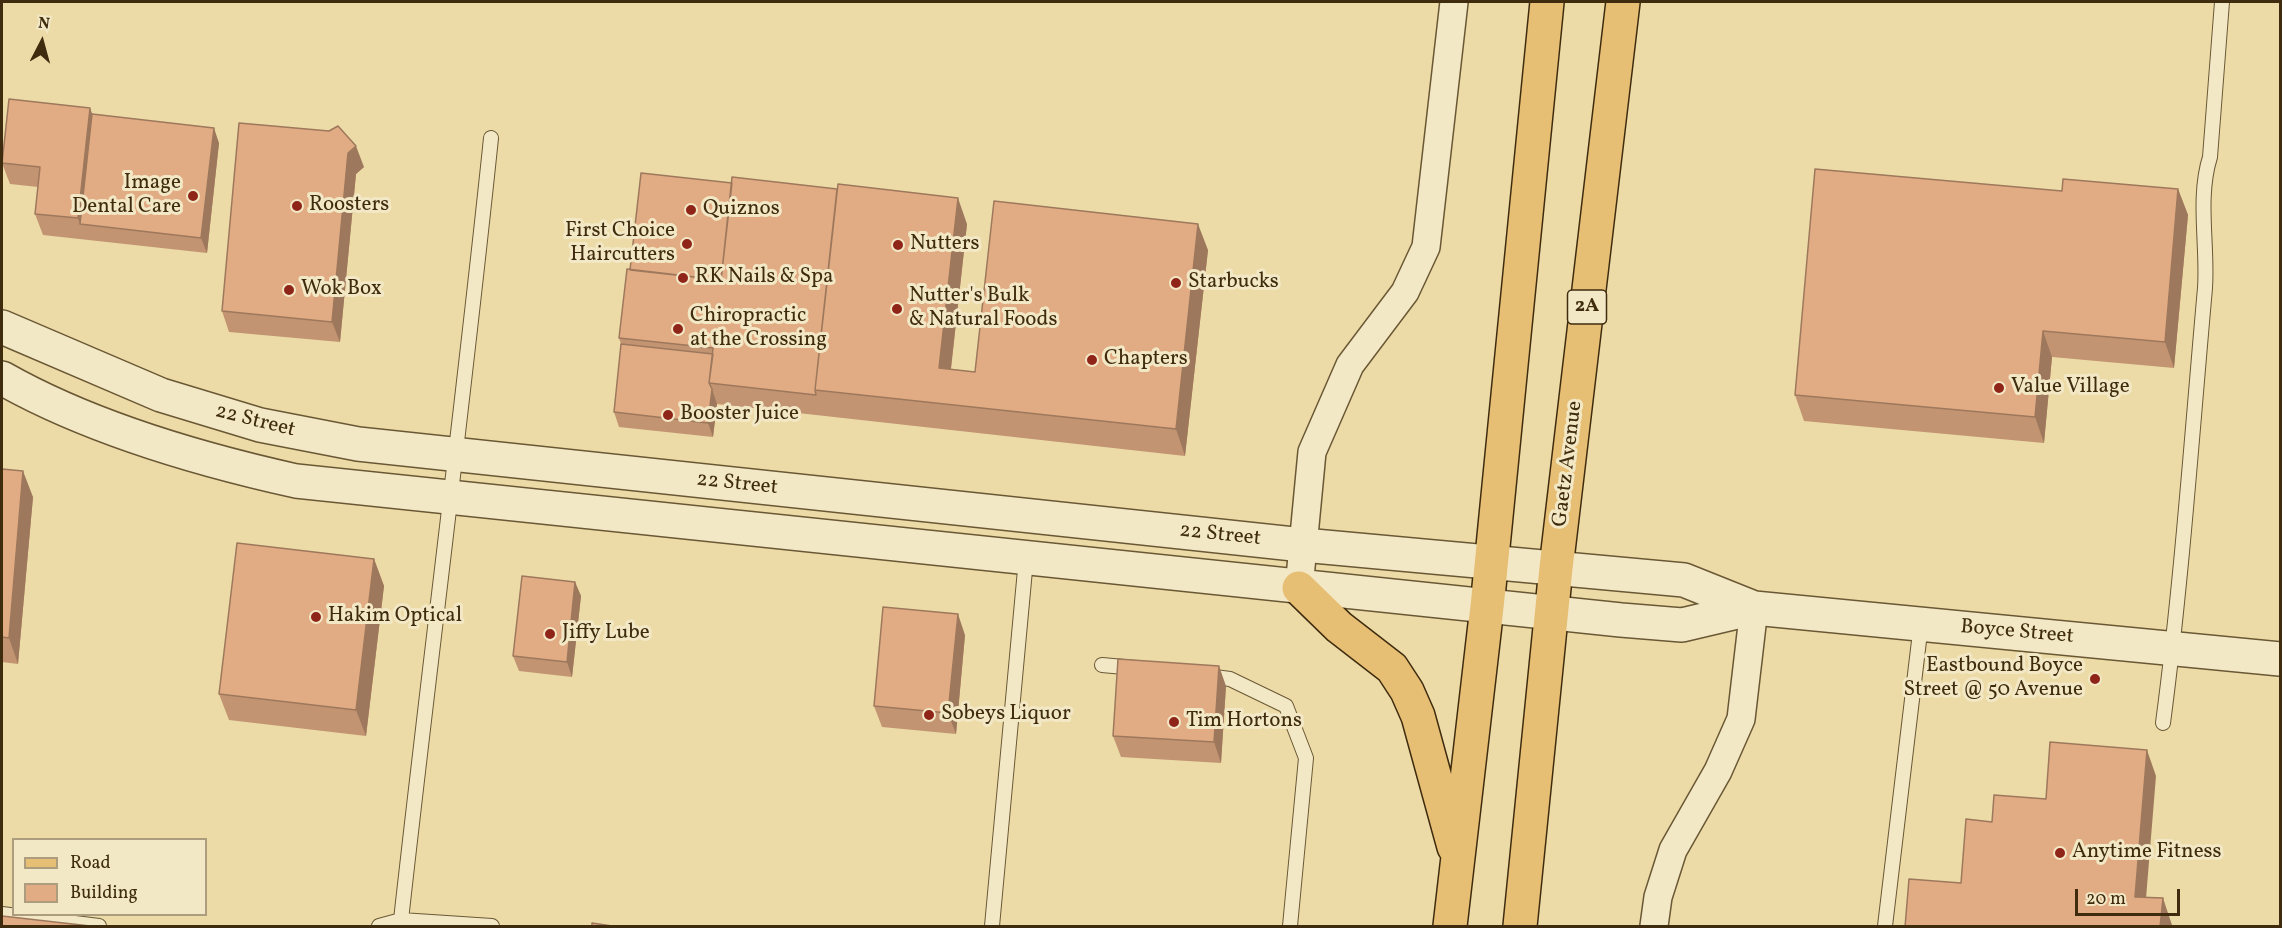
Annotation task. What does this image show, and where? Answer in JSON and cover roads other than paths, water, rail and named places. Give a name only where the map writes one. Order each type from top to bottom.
[{"type":"main road","points":[[1450,927],[1487,607],[1547,2]]},
{"type":"main road","name":"Gaetz Avenue","points":[[1520,927],[1556,568],[1623,2]]},
{"type":"main road","points":[[1299,588],[1339,627],[1392,668],[1407,691],[1418,716],[1458,862]]},
{"type":"street","points":[[1299,588],[1312,452],[1350,365],[1405,292],[1426,247],[1454,2]]},
{"type":"street","name":"22 Street","points":[[2,327],[161,395],[223,415],[306,435],[456,454],[1303,545],[1491,561]]},
{"type":"street","name":"22 Street","points":[[2,378],[80,414],[224,465],[296,481],[450,499],[1552,613]]},
{"type":"street","name":"Boyce Street","points":[[1491,561],[1684,580],[1754,608],[2280,659]]},
{"type":"street","points":[[1654,927],[1658,897],[1673,850],[1718,771],[1741,719],[1754,608]]},
{"type":"street","name":"Boyce Street","points":[[1552,613],[1682,625],[1754,608]]},
{"type":"lane","points":[[2163,723],[2173,648],[2206,267],[2205,174],[2210,157],[2222,2]]},
{"type":"lane","points":[[401,920],[491,138]]},
{"type":"lane","points":[[992,927],[1026,559]]},
{"type":"lane","points":[[1885,927],[1921,624]]},
{"type":"lane","points":[[1102,665],[1149,670]]},
{"type":"lane","points":[[1196,675],[1230,679],[1286,706],[1306,758],[1290,927]]},
{"type":"lane","points":[[17,916],[99,927]]},
{"type":"lane","points":[[379,927],[401,920],[492,927]]},
{"type":"place","name":"Image Dental Care","points":[[193,196]]},
{"type":"place","name":"Roosters","points":[[297,206]]},
{"type":"place","name":"Quiznos","points":[[691,210]]},
{"type":"place","name":"First Choice Haircutters","points":[[687,244]]},
{"type":"place","name":"Nutters","points":[[898,245]]},
{"type":"place","name":"RK Nails & Spa","points":[[683,278]]},
{"type":"place","name":"Starbucks","points":[[1176,283]]},
{"type":"place","name":"Wok Box","points":[[289,290]]},
{"type":"place","name":"Nutter's Bulk & Natural Foods","points":[[897,309]]},
{"type":"place","name":"Chiropractic at the Crossing","points":[[678,329]]},
{"type":"place","name":"Chapters","points":[[1092,360]]},
{"type":"place","name":"Value Village","points":[[1999,388]]},
{"type":"place","name":"Booster Juice","points":[[668,415]]},
{"type":"place","name":"Hakim Optical","points":[[316,617]]},
{"type":"place","name":"Jiffy Lube","points":[[550,634]]},
{"type":"place","name":"Eastbound Boyce Street @ 50 Avenue","points":[[2095,679]]},
{"type":"place","name":"Sobeys Liquor","points":[[929,715]]},
{"type":"place","name":"Tim Hortons","points":[[1174,722]]},
{"type":"place","name":"Anytime Fitness","points":[[2060,853]]}]
